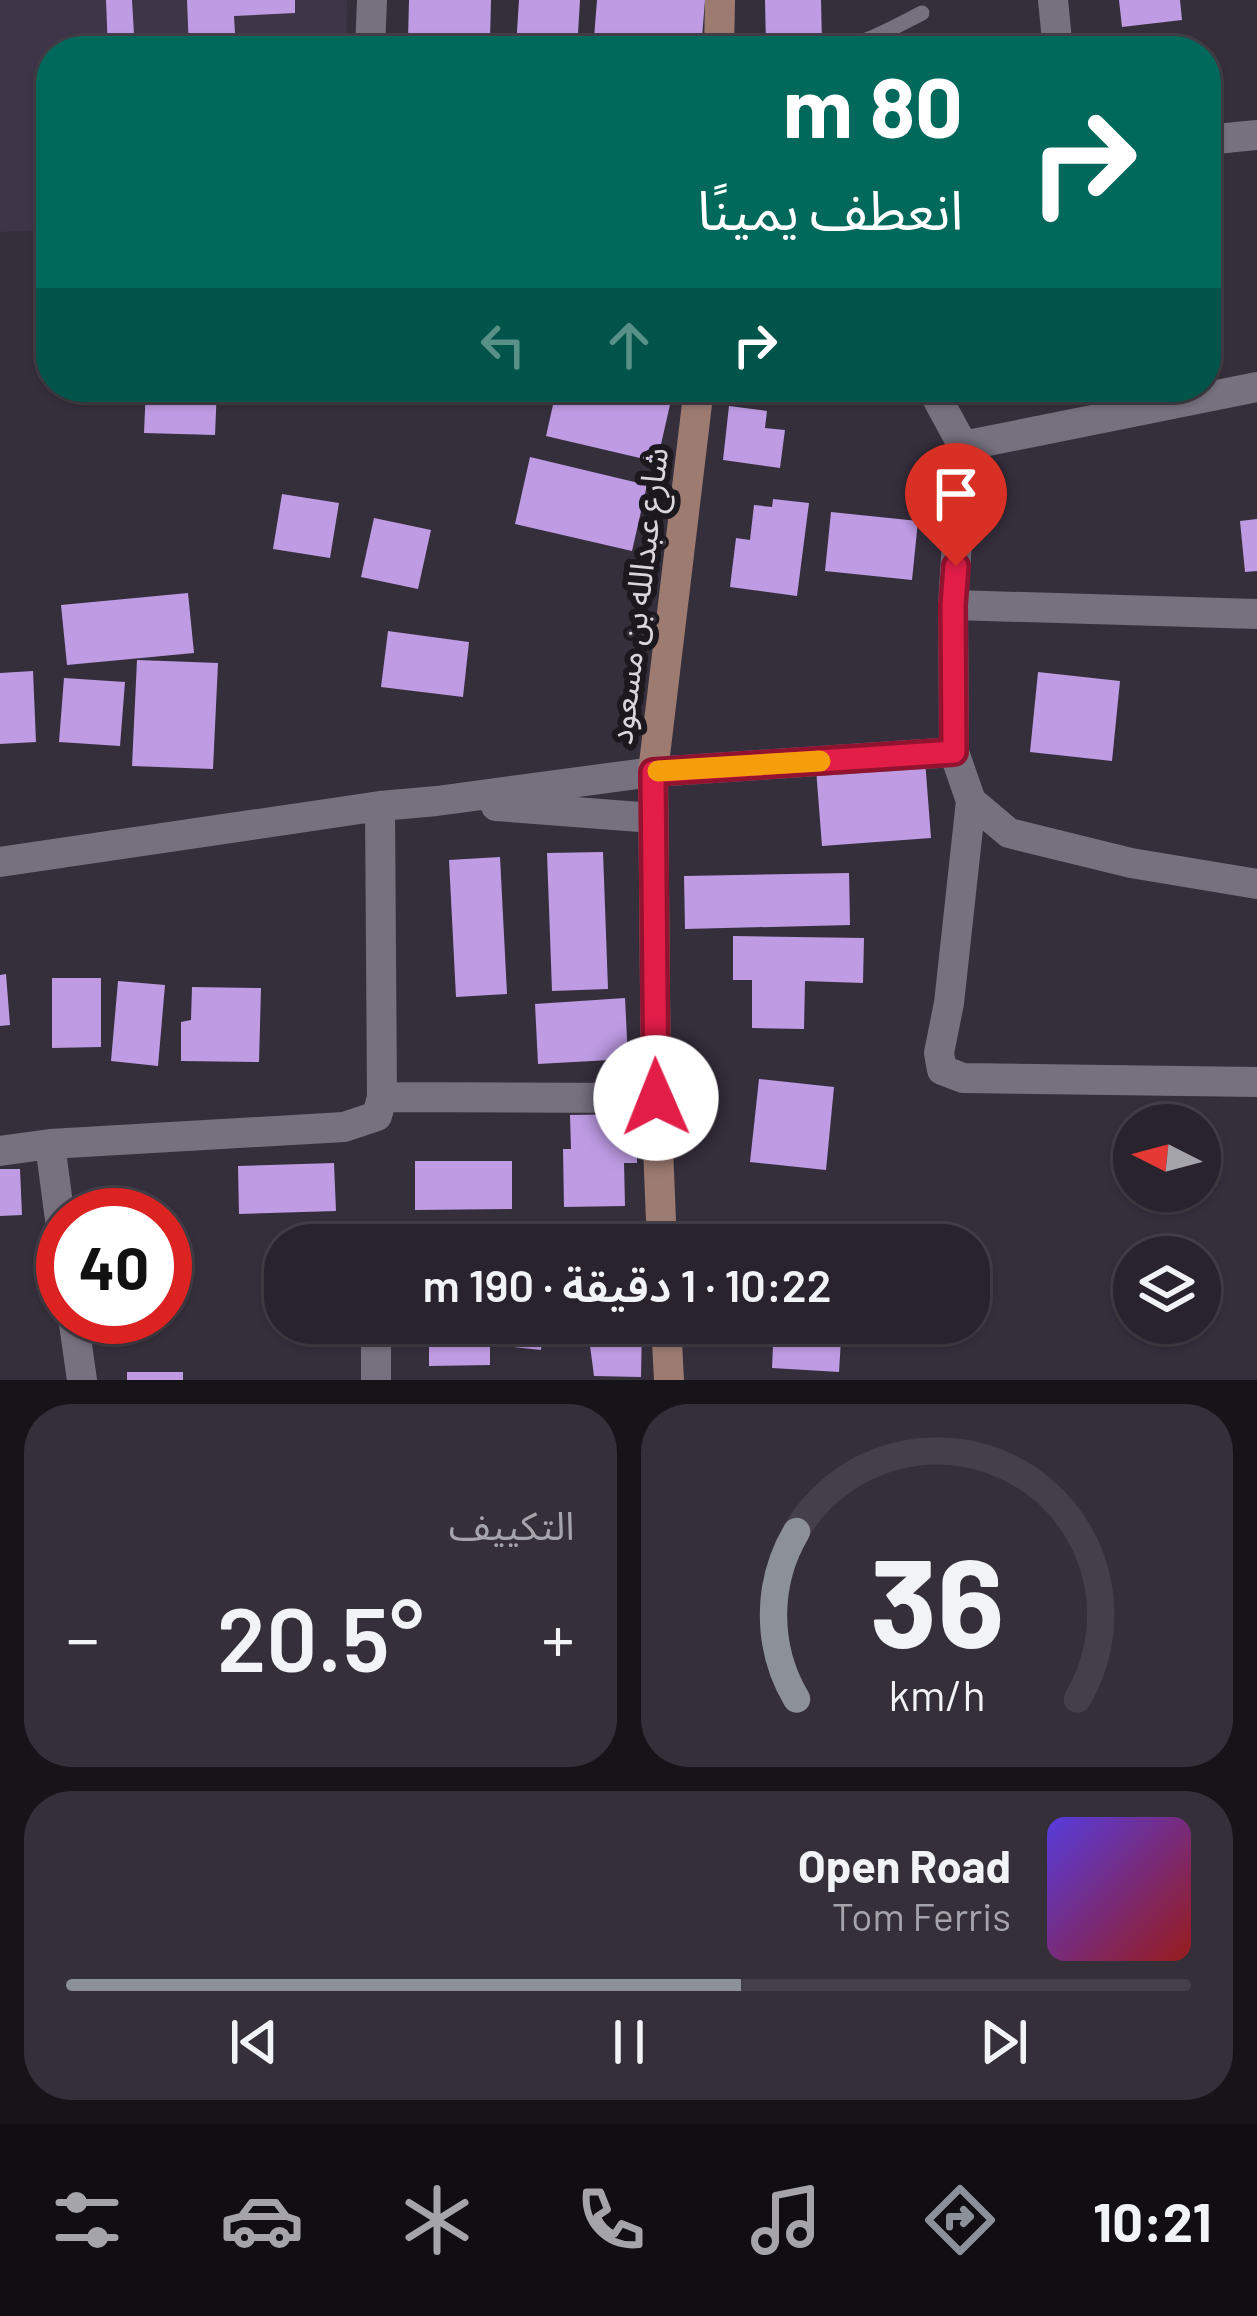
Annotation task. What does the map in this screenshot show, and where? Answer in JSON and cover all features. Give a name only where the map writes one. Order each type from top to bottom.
[{"type":"street","points":[[371,36],[372,0]]},
{"type":"street","points":[[719,36],[720,0]]},
{"type":"street","points":[[1053,0],[1057,36]]},
{"type":"street","points":[[1221,138],[1257,134]]},
{"type":"street","points":[[1221,394],[1257,387]]},
{"type":"street","name":"شارع عبدالله بن مسعود","points":[[661,1224],[653,772],[697,402]]},
{"type":"street","points":[[939,402],[963,446],[953,605],[954,752],[971,801],[949,1003],[938,1053],[942,1070],[964,1078],[1257,1082]]},
{"type":"street","points":[[963,446],[1182,402]]},
{"type":"street","points":[[953,605],[1257,614]]},
{"type":"street","points":[[0,862],[653,772],[954,752]]},
{"type":"street","points":[[436,801],[653,818]]},
{"type":"street","points":[[971,801],[1009,833],[1131,863],[1257,884]]},
{"type":"street","points":[[0,1151],[344,1127],[377,1116],[382,1096],[380,806]]},
{"type":"street","points":[[382,1096],[656,1098]]},
{"type":"street","points":[[50,1144],[56,1188]]},
{"type":"street","points":[[77,1344],[82,1380]]},
{"type":"street","points":[[376,1344],[376,1380]]},
{"type":"street","points":[[667,1344],[669,1380]]},
{"type":"lane","points":[[875,36],[922,13]]},
{"type":"shaded area","points":[[0,0],[347,0],[346,36],[36,36],[36,231],[0,232]]},
{"type":"building","points":[[106,0],[132,0],[134,36],[107,36]]},
{"type":"building","points":[[187,0],[295,0],[295,13],[234,16],[235,36],[188,36]]},
{"type":"building","points":[[409,0],[491,0],[490,36],[408,36]]},
{"type":"building","points":[[519,0],[580,0],[578,36],[517,36]]},
{"type":"building","points":[[597,0],[705,0],[702,36],[594,36]]},
{"type":"building","points":[[765,0],[821,0],[822,36],[766,36]]},
{"type":"building","points":[[1119,0],[1180,0],[1182,20],[1122,27]]},
{"type":"building","points":[[145,402],[216,402],[215,435],[144,433]]},
{"type":"building","points":[[554,402],[671,402],[657,462],[546,436]]},
{"type":"building","points":[[729,406],[767,411],[765,428],[785,430],[780,468],[723,460]]},
{"type":"building","points":[[530,457],[647,485],[632,551],[515,524]]},
{"type":"building","points":[[282,494],[339,503],[330,558],[273,549]]},
{"type":"building","points":[[773,499],[809,503],[797,596],[730,587],[736,538],[750,540],[754,505],[772,507]]},
{"type":"building","points":[[831,512],[918,521],[912,580],[825,571]]},
{"type":"building","points":[[374,518],[431,530],[418,589],[361,577]]},
{"type":"building","points":[[1257,519],[1257,571],[1245,572],[1240,521]]},
{"type":"building","points":[[188,593],[194,653],[67,665],[61,605]]},
{"type":"building","points":[[388,631],[469,642],[463,697],[381,687]]},
{"type":"building","points":[[137,660],[218,663],[213,769],[132,766]]},
{"type":"building","points":[[33,671],[36,742],[0,744],[0,673]]},
{"type":"building","points":[[1038,672],[1120,681],[1112,761],[1030,752]]},
{"type":"building","points":[[64,678],[125,682],[120,746],[59,742]]},
{"type":"building","points":[[925,760],[931,838],[822,846],[816,769]]},
{"type":"building","points":[[603,852],[608,989],[552,991],[547,853]]},
{"type":"building","points":[[500,857],[507,994],[456,997],[449,860]]},
{"type":"building","points":[[849,873],[850,925],[685,929],[684,876]]},
{"type":"building","points":[[733,936],[864,938],[863,983],[805,981],[804,1029],[752,1028],[752,980],[733,980]]},
{"type":"building","points":[[6,974],[10,1025],[0,1026],[0,975]]},
{"type":"building","points":[[52,978],[101,978],[101,1047],[52,1048]]},
{"type":"building","points":[[118,981],[165,985],[158,1066],[111,1061]]},
{"type":"building","points":[[192,987],[261,988],[259,1062],[181,1061],[181,1022],[191,1020]]},
{"type":"building","points":[[625,998],[628,1059],[538,1064],[535,1004]]},
{"type":"building","points":[[759,1079],[834,1087],[826,1170],[750,1162]]},
{"type":"building","points":[[629,1114],[629,1149],[637,1148],[637,1163],[624,1163],[625,1206],[564,1207],[563,1149],[571,1149],[570,1115]]},
{"type":"building","points":[[415,1161],[512,1161],[512,1209],[415,1210]]},
{"type":"building","points":[[334,1163],[336,1211],[239,1214],[238,1166]]},
{"type":"building","points":[[0,1169],[20,1169],[22,1215],[0,1216]]},
{"type":"building","points":[[429,1344],[490,1344],[490,1365],[429,1366]]},
{"type":"building","points":[[513,1344],[542,1344],[541,1350]]},
{"type":"building","points":[[590,1344],[642,1344],[641,1377],[594,1376]]},
{"type":"building","points":[[773,1344],[841,1344],[839,1372],[772,1368]]},
{"type":"building","points":[[127,1372],[183,1372],[183,1380],[127,1380]]},
{"type":"slow traffic","points":[[658,771],[820,761]]},
{"type":"route","points":[[656,1098],[653,772],[954,752],[956,566]]}]
